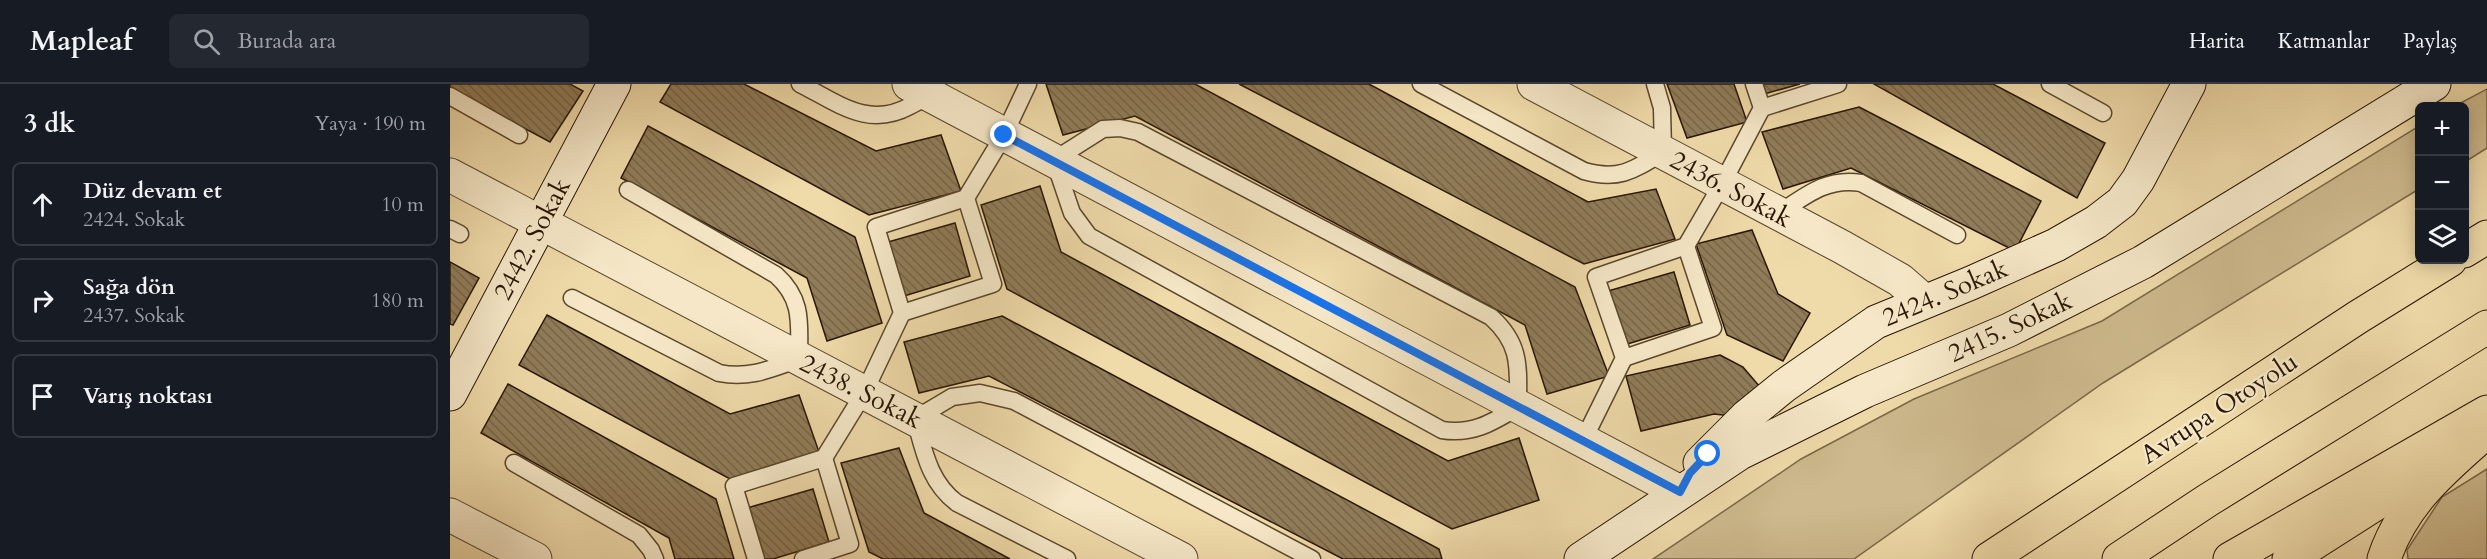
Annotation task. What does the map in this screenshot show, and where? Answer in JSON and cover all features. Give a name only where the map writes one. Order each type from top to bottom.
[{"type":"highway","points":[[2469,247],[2487,237]]},
{"type":"highway","name":"Avrupa Otoyolu","points":[[1989,559],[2348,323],[2444,264]]},
{"type":"highway","points":[[2119,559],[2208,500],[2487,327]]},
{"type":"highway","points":[[2230,559],[2484,428]]},
{"type":"highway","points":[[2289,559],[2484,428]]},
{"type":"highway","points":[[2384,559],[2401,520],[2418,494],[2484,428]]},
{"type":"street","name":"2442. Sokak","points":[[450,394],[614,84]]},
{"type":"street","name":"2436. Sokak","points":[[1534,84],[1900,280],[1924,301]]},
{"type":"street","name":"2424. Sokak","points":[[1680,492],[1690,473],[1748,416],[1784,386],[1876,321],[1971,283],[2056,245],[2096,222],[2122,202],[2138,180],[2187,84]]},
{"type":"street","name":"2415. Sokak","points":[[1581,559],[1740,453],[1834,407],[2009,330],[2143,262],[2434,84]]},
{"type":"street","points":[[923,88],[1004,135],[1680,492]]},
{"type":"street","name":"2438. Sokak","points":[[450,175],[541,225],[1181,559]]},
{"type":"street","points":[[450,515],[535,559]]},
{"type":"lane","points":[[800,84],[866,116],[896,113],[923,88]]},
{"type":"lane","points":[[756,559],[734,486],[824,458],[864,393],[902,313],[876,227],[966,198],[1004,135],[1028,84]]},
{"type":"lane","points":[[1421,84],[1584,171],[1610,176],[1632,171],[1663,153],[1662,108],[1655,84]]},
{"type":"lane","points":[[1754,84],[1762,108]]},
{"type":"lane","points":[[1624,358],[1596,277],[1686,246],[1762,108],[1838,84]]},
{"type":"lane","points":[[2050,84],[2103,113]]},
{"type":"lane","points":[[450,96],[519,135]]},
{"type":"lane","points":[[1120,128],[1138,132],[1491,317],[1502,328],[1516,351],[1518,407],[1478,429],[1461,432],[1442,430],[1089,236],[1072,213],[1054,160],[1103,129],[1120,128]]},
{"type":"lane","points":[[1778,214],[1819,187],[1828,183],[1849,181],[1861,183],[1957,236]]},
{"type":"lane","points":[[572,298],[719,373],[732,376],[758,374],[799,359],[799,314],[785,283],[776,275],[628,190]]},
{"type":"lane","points":[[902,313],[993,284],[966,198]]},
{"type":"lane","points":[[1583,441],[1624,358],[1713,328],[1686,246]]},
{"type":"lane","points":[[1067,559],[957,503],[946,495],[929,468],[915,419],[952,397],[980,393],[1014,401],[1312,559]]},
{"type":"lane","points":[[803,559],[850,544],[824,458]]},
{"type":"lane","points":[[514,463],[639,535],[655,559]]},
{"type":"shaded area","points":[[2487,89],[2487,148],[2469,159],[2469,102],[2463,102]]},
{"type":"shaded area","points":[[2415,128],[2415,191],[2103,383],[1854,559],[1653,559],[1801,459],[1914,399],[2102,321]]},
{"type":"shaded area","points":[[2487,469],[2487,559],[2408,559],[2407,550],[2442,497]]},
{"type":"building","points":[[450,84],[570,84],[583,91],[550,142],[450,88]]},
{"type":"building","points":[[671,84],[744,84],[876,151],[941,135],[961,191],[869,215],[660,102]]},
{"type":"building","points":[[1046,84],[1195,84],[1575,287],[1609,376],[1547,394],[1525,325],[1135,116],[1063,135]]},
{"type":"building","points":[[1239,84],[1369,84],[1588,202],[1656,189],[1675,239],[1584,264]]},
{"type":"building","points":[[1667,84],[1734,84],[1747,122],[1687,138]]},
{"type":"building","points":[[1761,84],[1800,84],[1764,94]]},
{"type":"building","points":[[1874,84],[1993,84],[2105,143],[2077,198]]},
{"type":"building","points":[[1859,107],[2041,201],[2015,251],[1851,168],[1783,189],[1762,132]]},
{"type":"building","points":[[648,126],[855,237],[882,323],[827,341],[807,278],[621,178]]},
{"type":"building","points":[[1040,186],[1061,252],[1448,461],[1519,438],[1539,500],[1452,529],[1007,289],[981,205]]},
{"type":"building","points":[[955,223],[970,276],[904,296],[888,242]]},
{"type":"building","points":[[1752,230],[1778,294],[1810,313],[1783,361],[1727,335],[1696,244]]},
{"type":"building","points":[[450,262],[479,278],[453,325],[450,324]]},
{"type":"building","points":[[1674,272],[1690,325],[1624,345],[1608,291]]},
{"type":"building","points":[[547,315],[730,414],[799,395],[819,452],[730,479],[519,365]]},
{"type":"building","points":[[1002,316],[1439,549],[1442,559],[1343,559],[989,376],[919,393],[904,342]]},
{"type":"building","points":[[1720,355],[1743,367],[1766,394],[1732,416],[1714,414],[1641,431],[1626,376]]},
{"type":"building","points":[[508,384],[716,499],[734,559],[675,559],[669,538],[481,433]]},
{"type":"building","points":[[899,448],[924,513],[1010,559],[883,559],[869,552],[841,463]]},
{"type":"building","points":[[813,489],[829,542],[773,559],[762,559],[747,508]]},
{"type":"route","points":[[1004,135],[1680,492],[1690,473],[1708,454]]}]
